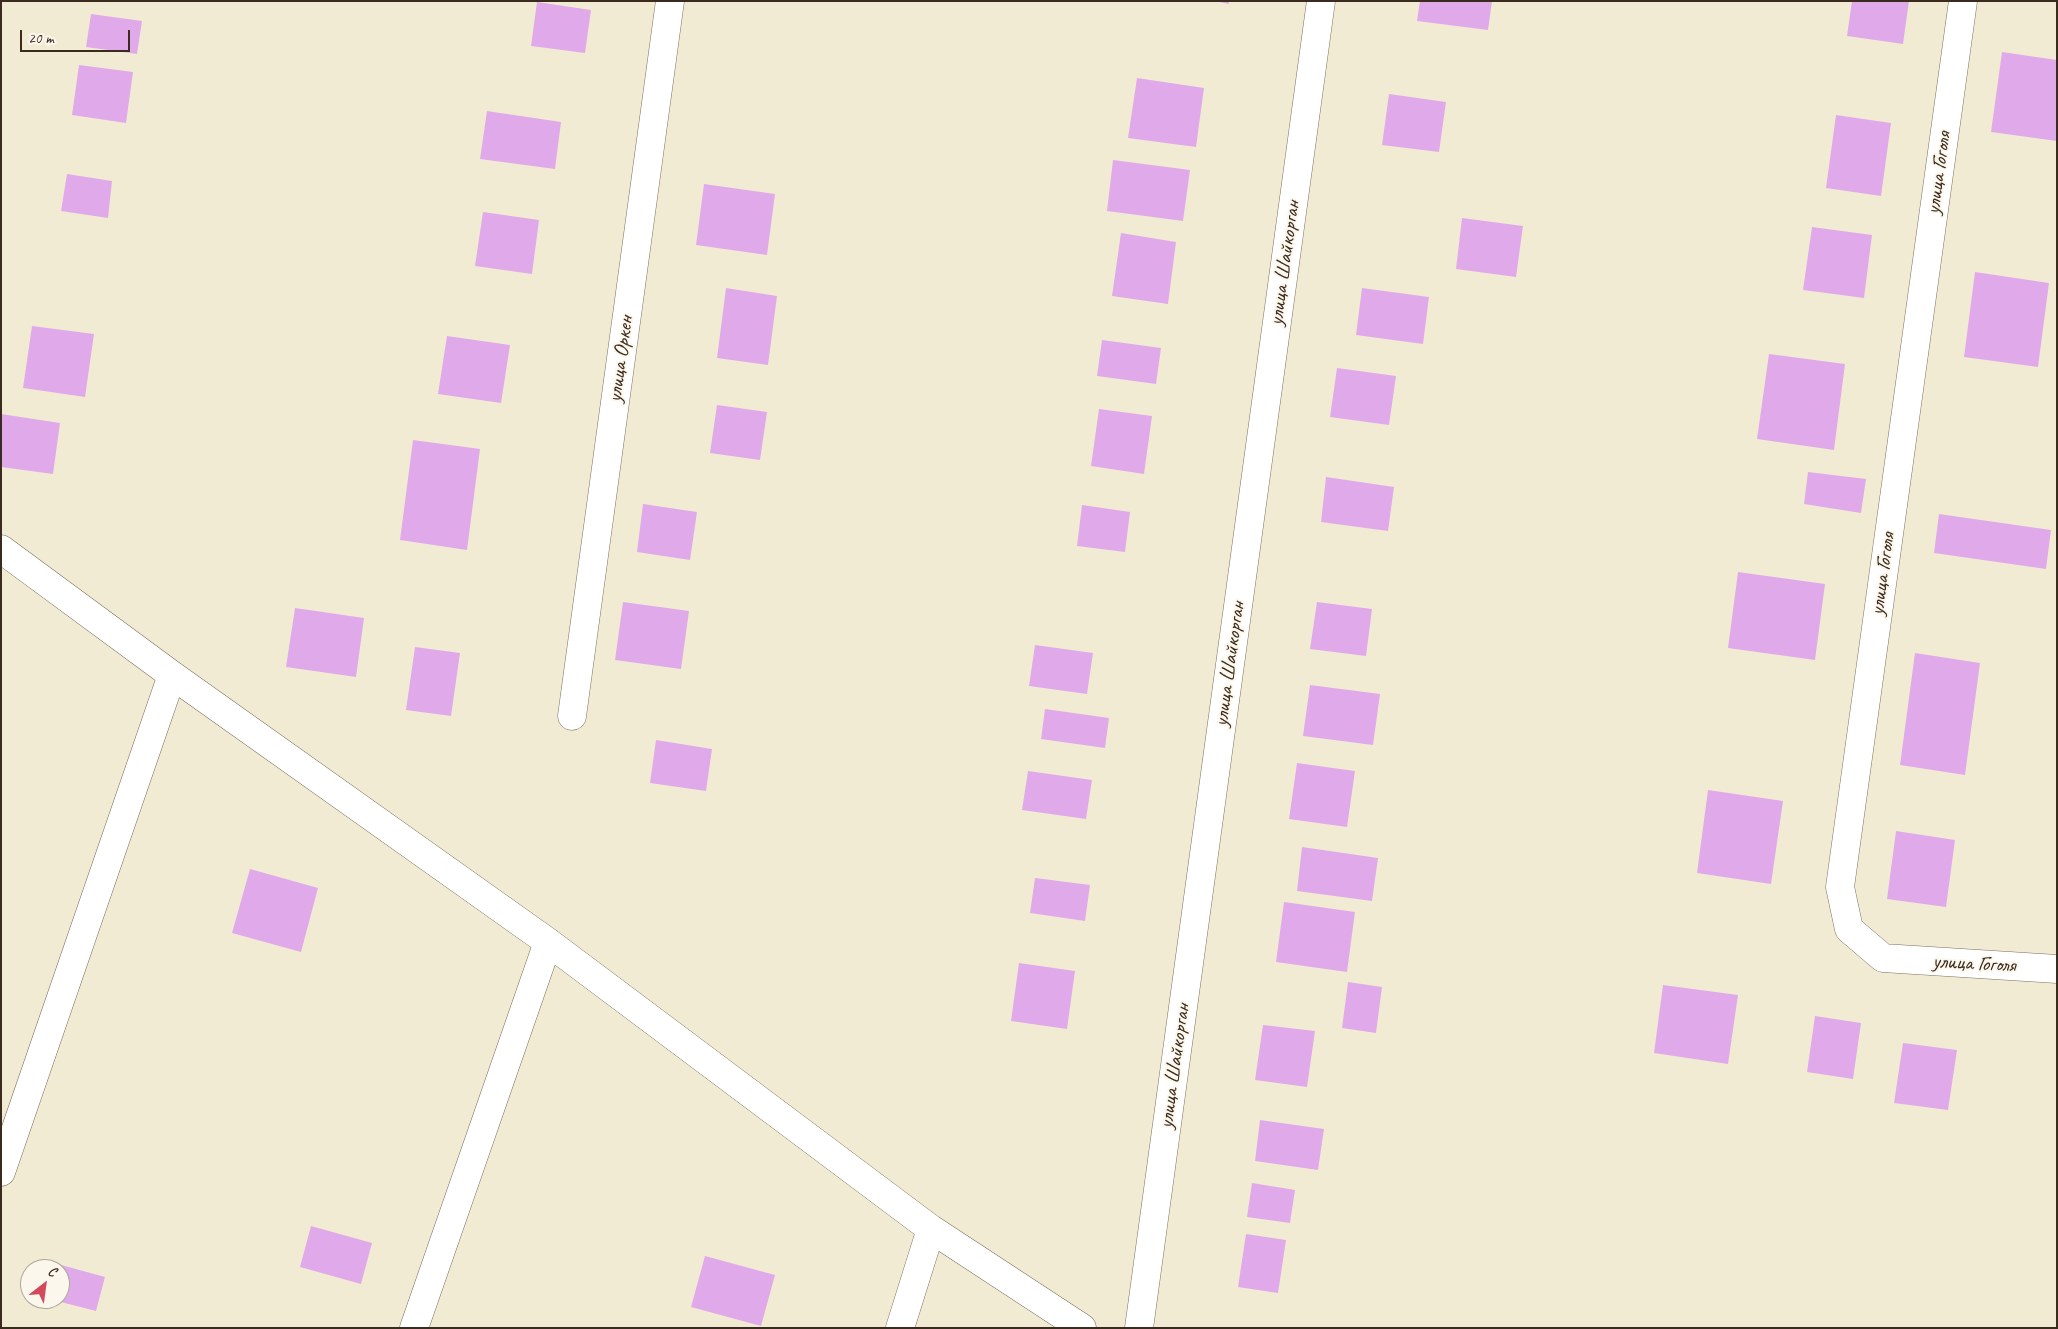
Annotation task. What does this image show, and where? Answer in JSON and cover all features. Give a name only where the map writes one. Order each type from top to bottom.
[{"type":"street","name":"улица Оркен","points":[[572,716],[670,1]]},
{"type":"street","name":"улица Шайкорган","points":[[1139,1328],[1321,1]]},
{"type":"street","name":"улица Гоголя","points":[[1963,1],[1840,887],[1849,929],[1883,958],[2057,969]]},
{"type":"street","points":[[1,549],[172,675],[548,942],[931,1229],[1082,1328]]},
{"type":"street","points":[[1,1172],[172,675]]},
{"type":"street","points":[[414,1328],[548,942]]},
{"type":"street","points":[[900,1328],[931,1229]]},
{"type":"building","points":[[1214,1],[1229,1],[1229,4]]},
{"type":"building","points":[[1420,1],[1492,1],[1488,30],[1417,21]]},
{"type":"building","points":[[1852,1],[1909,1],[1903,44],[1847,36]]},
{"type":"building","points":[[537,2],[591,10],[585,53],[531,46]]},
{"type":"building","points":[[91,14],[142,21],[137,54],[86,47]]},
{"type":"building","points":[[2002,52],[2057,60],[2057,141],[1991,132]]},
{"type":"building","points":[[79,65],[133,72],[126,123],[72,115]]},
{"type":"building","points":[[1137,78],[1204,88],[1196,147],[1128,138]]},
{"type":"building","points":[[1389,94],[1446,102],[1439,152],[1382,145]]},
{"type":"building","points":[[487,111],[561,122],[555,169],[480,159]]},
{"type":"building","points":[[1836,115],[1891,123],[1881,196],[1826,188]]},
{"type":"building","points":[[1113,160],[1190,170],[1183,221],[1107,211]]},
{"type":"building","points":[[67,174],[112,181],[108,218],[61,211]]},
{"type":"building","points":[[704,184],[775,194],[767,255],[696,245]]},
{"type":"building","points":[[483,212],[539,220],[532,274],[475,266]]},
{"type":"building","points":[[1462,218],[1523,226],[1516,277],[1456,269]]},
{"type":"building","points":[[1812,227],[1872,235],[1864,298],[1803,290]]},
{"type":"building","points":[[1121,233],[1176,242],[1168,304],[1112,296]]},
{"type":"building","points":[[1975,272],[2049,283],[2038,367],[1964,357]]},
{"type":"building","points":[[726,288],[777,296],[768,365],[717,358]]},
{"type":"building","points":[[1362,288],[1429,297],[1423,344],[1356,335]]},
{"type":"building","points":[[32,326],[94,334],[85,397],[23,388]]},
{"type":"building","points":[[447,336],[510,345],[501,403],[438,394]]},
{"type":"building","points":[[1102,340],[1161,348],[1156,384],[1097,376]]},
{"type":"building","points":[[1769,354],[1845,364],[1834,450],[1757,439]]},
{"type":"building","points":[[1337,368],[1396,376],[1389,425],[1330,417]]},
{"type":"building","points":[[717,405],[767,412],[760,460],[710,453]]},
{"type":"building","points":[[1099,409],[1152,416],[1144,474],[1091,466]]},
{"type":"building","points":[[1,414],[60,423],[53,474],[1,467]]},
{"type":"building","points":[[413,440],[480,449],[467,550],[400,540]]},
{"type":"building","points":[[1808,472],[1866,479],[1861,513],[1804,504]]},
{"type":"building","points":[[1326,477],[1394,487],[1388,531],[1321,522]]},
{"type":"building","points":[[643,504],[697,512],[690,560],[637,552]]},
{"type":"building","points":[[1082,505],[1130,512],[1125,552],[1077,546]]},
{"type":"building","points":[[1939,514],[2051,530],[2046,569],[1934,553]]},
{"type":"building","points":[[1738,572],[1825,584],[1815,660],[1728,648]]},
{"type":"building","points":[[623,602],[689,611],[681,669],[615,660]]},
{"type":"building","points":[[1317,602],[1372,609],[1366,656],[1310,649]]},
{"type":"building","points":[[295,608],[364,618],[356,677],[286,667]]},
{"type":"building","points":[[1035,645],[1093,653],[1087,694],[1029,686]]},
{"type":"building","points":[[415,647],[460,653],[451,716],[406,710]]},
{"type":"building","points":[[1915,653],[1980,663],[1965,775],[1900,765]]},
{"type":"building","points":[[1310,685],[1380,694],[1373,745],[1303,736]]},
{"type":"building","points":[[1045,709],[1109,718],[1105,748],[1041,739]]},
{"type":"building","points":[[656,740],[712,749],[706,791],[650,783]]},
{"type":"building","points":[[1297,763],[1355,771],[1347,827],[1289,819]]},
{"type":"building","points":[[1028,771],[1092,780],[1086,819],[1022,810]]},
{"type":"building","points":[[1708,790],[1783,801],[1771,884],[1697,873]]},
{"type":"building","points":[[1896,831],[1955,840],[1946,907],[1887,899]]},
{"type":"building","points":[[1302,847],[1378,858],[1372,901],[1297,891]]},
{"type":"building","points":[[250,869],[318,888],[301,952],[232,933]]},
{"type":"building","points":[[1035,878],[1090,885],[1085,921],[1030,913]]},
{"type":"building","points":[[1284,902],[1355,912],[1347,972],[1276,962]]},
{"type":"building","points":[[1019,963],[1075,971],[1067,1029],[1011,1021]]},
{"type":"building","points":[[1348,982],[1382,987],[1376,1033],[1342,1028]]},
{"type":"building","points":[[1663,985],[1738,995],[1728,1064],[1654,1053]]},
{"type":"building","points":[[1815,1016],[1861,1023],[1853,1079],[1807,1072]]},
{"type":"building","points":[[1263,1025],[1315,1031],[1307,1087],[1255,1080]]},
{"type":"building","points":[[1903,1043],[1957,1050],[1948,1110],[1894,1103]]},
{"type":"building","points":[[1260,1120],[1324,1129],[1318,1170],[1255,1161]]},
{"type":"building","points":[[1252,1183],[1295,1190],[1290,1223],[1247,1217]]},
{"type":"building","points":[[311,1226],[372,1243],[361,1284],[300,1267]]},
{"type":"building","points":[[1246,1234],[1286,1240],[1278,1293],[1238,1287]]},
{"type":"building","points":[[705,1256],[775,1275],[761,1326],[691,1307]]},
{"type":"building","points":[[70,1267],[105,1277],[96,1311],[70,1304]]}]
